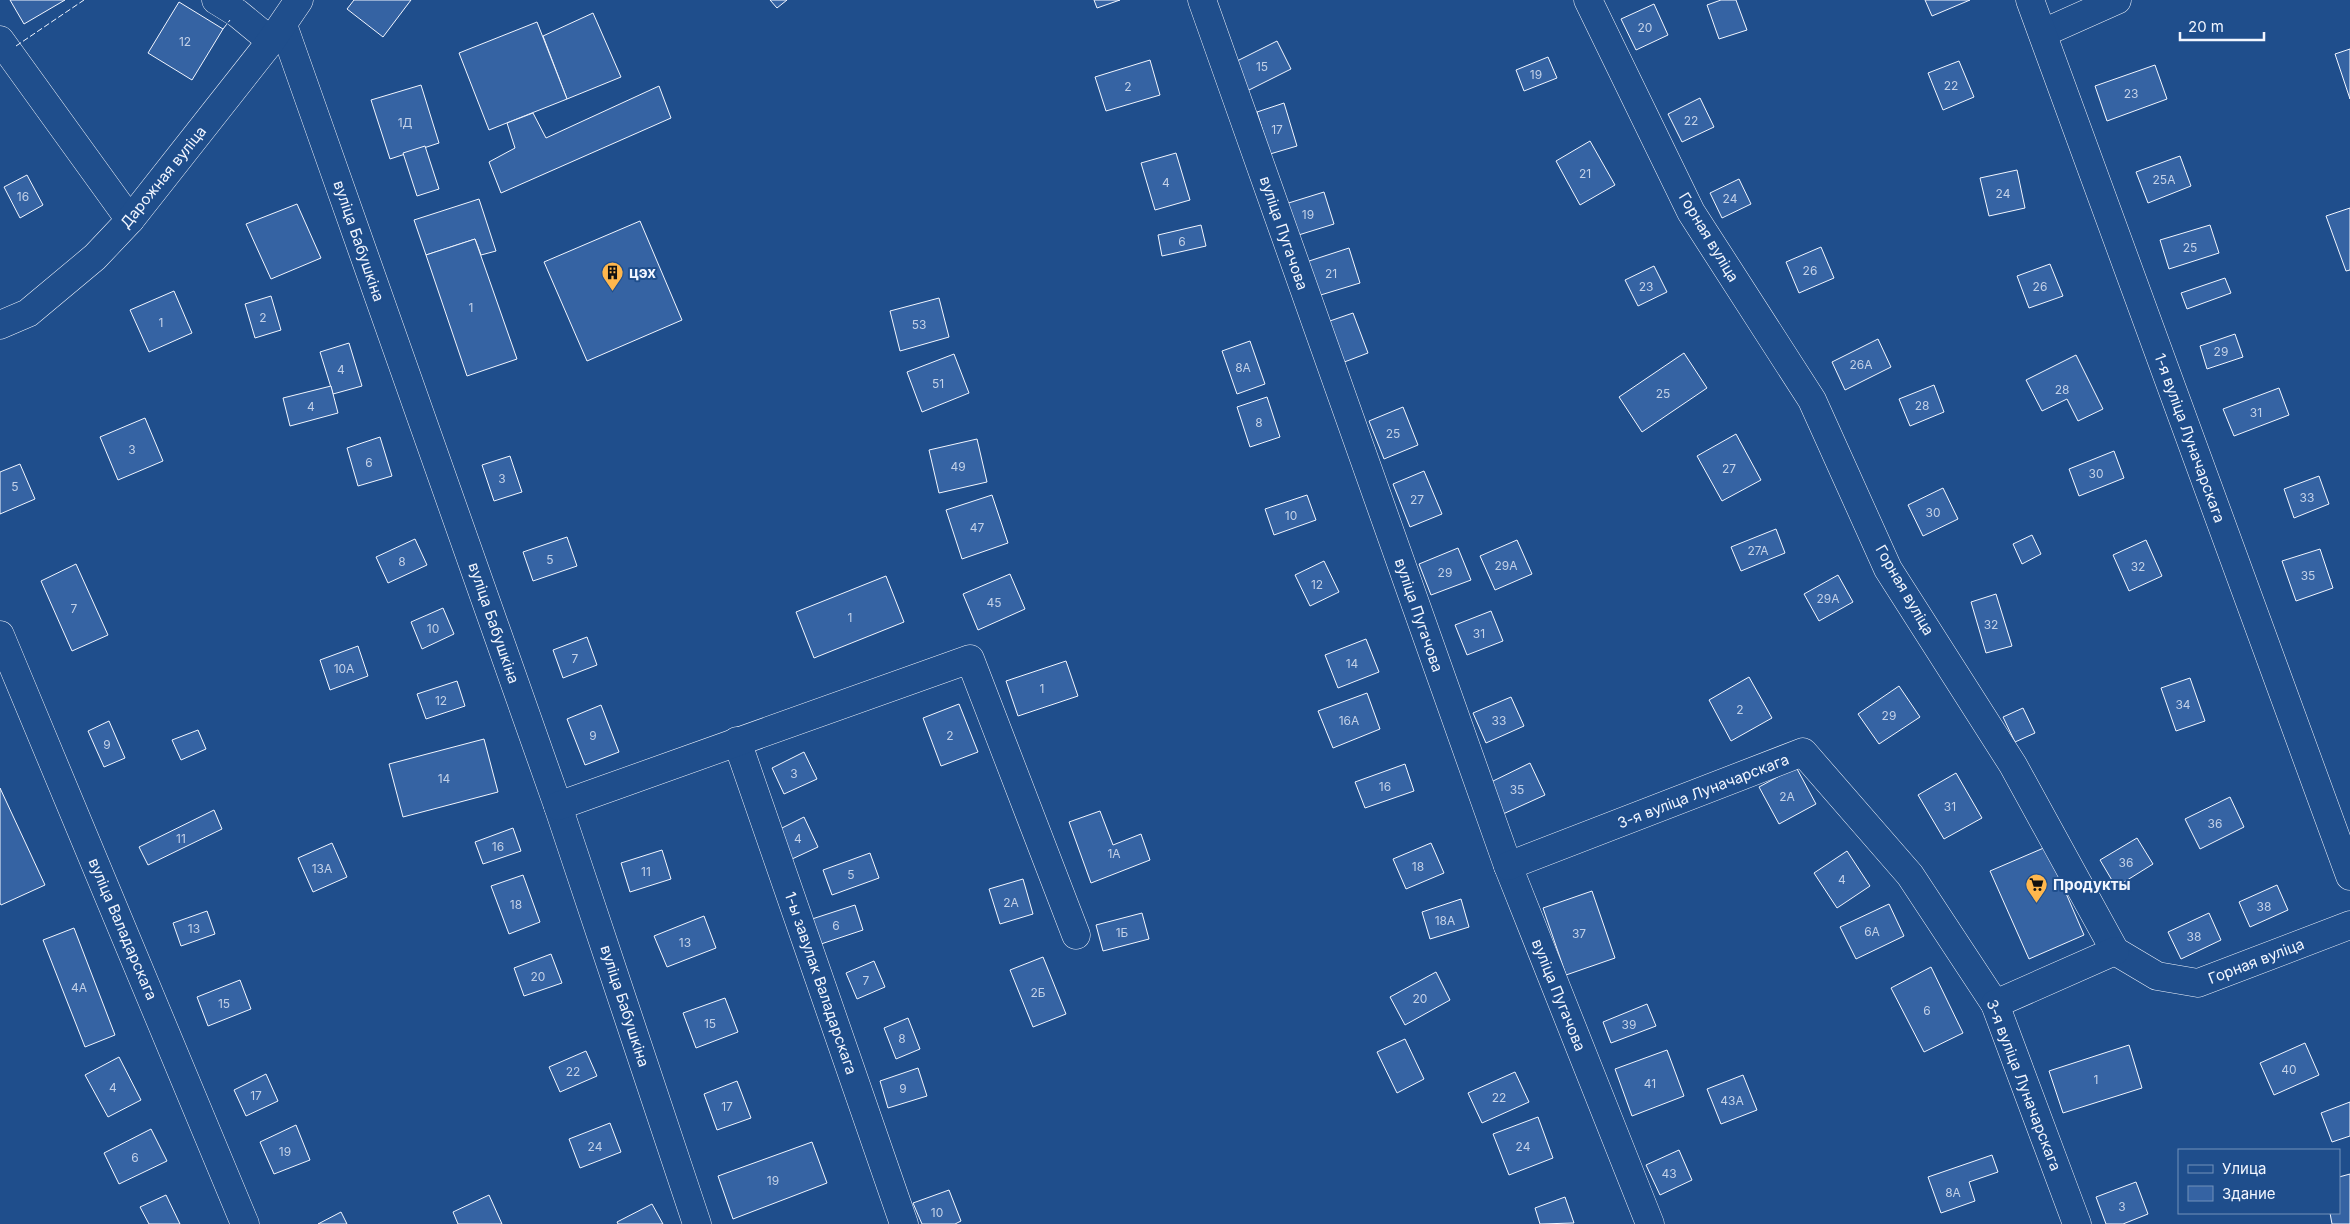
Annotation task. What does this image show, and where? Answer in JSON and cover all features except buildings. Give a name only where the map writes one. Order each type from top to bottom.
[{"type":"street","points":[[216,0],[277,33]]},
{"type":"street","name":"Дарожная вуліца","points":[[0,325],[28,313],[95,257],[130,220],[277,33],[299,0]]},
{"type":"street","name":"вуліца Пугачова","points":[[1202,0],[1508,866],[1650,1224]]},
{"type":"street","name":"Горная вуліца","points":[[1588,0],[1691,212],[1812,400],[1888,569],[2013,765],[2116,951],[2157,976],[2198,983],[2350,925]]},
{"type":"street","name":"1-я вуліца Луначарскага","points":[[2030,0],[2350,876]]},
{"type":"street","points":[[2043,33],[2117,0]]},
{"type":"street","name":"вуліца Бабушкіна","points":[[277,33],[558,806],[697,1224]]},
{"type":"street","points":[[0,40],[130,220]]},
{"type":"street","name":"вуліца Валадарскага","points":[[0,635],[245,1224]]},
{"type":"street","points":[[558,806],[970,659],[1076,935]]},
{"type":"street","name":"1-ы завулак Валадарскага","points":[[738,741],[904,1224]]},
{"type":"street","name":"3-я вуліца Луначарскага","points":[[1508,866],[1803,752],[1910,875],[1995,1004],[2077,1224]]},
{"type":"street","points":[[1995,1004],[2116,951]]},
{"type":"fence","points":[[16,46],[84,0]]},
{"type":"fence","points":[[223,29],[230,20]]},
{"type":"place","name":"цэх","points":[[613,291]]},
{"type":"place","name":"Продукты","points":[[2037,903]]}]
